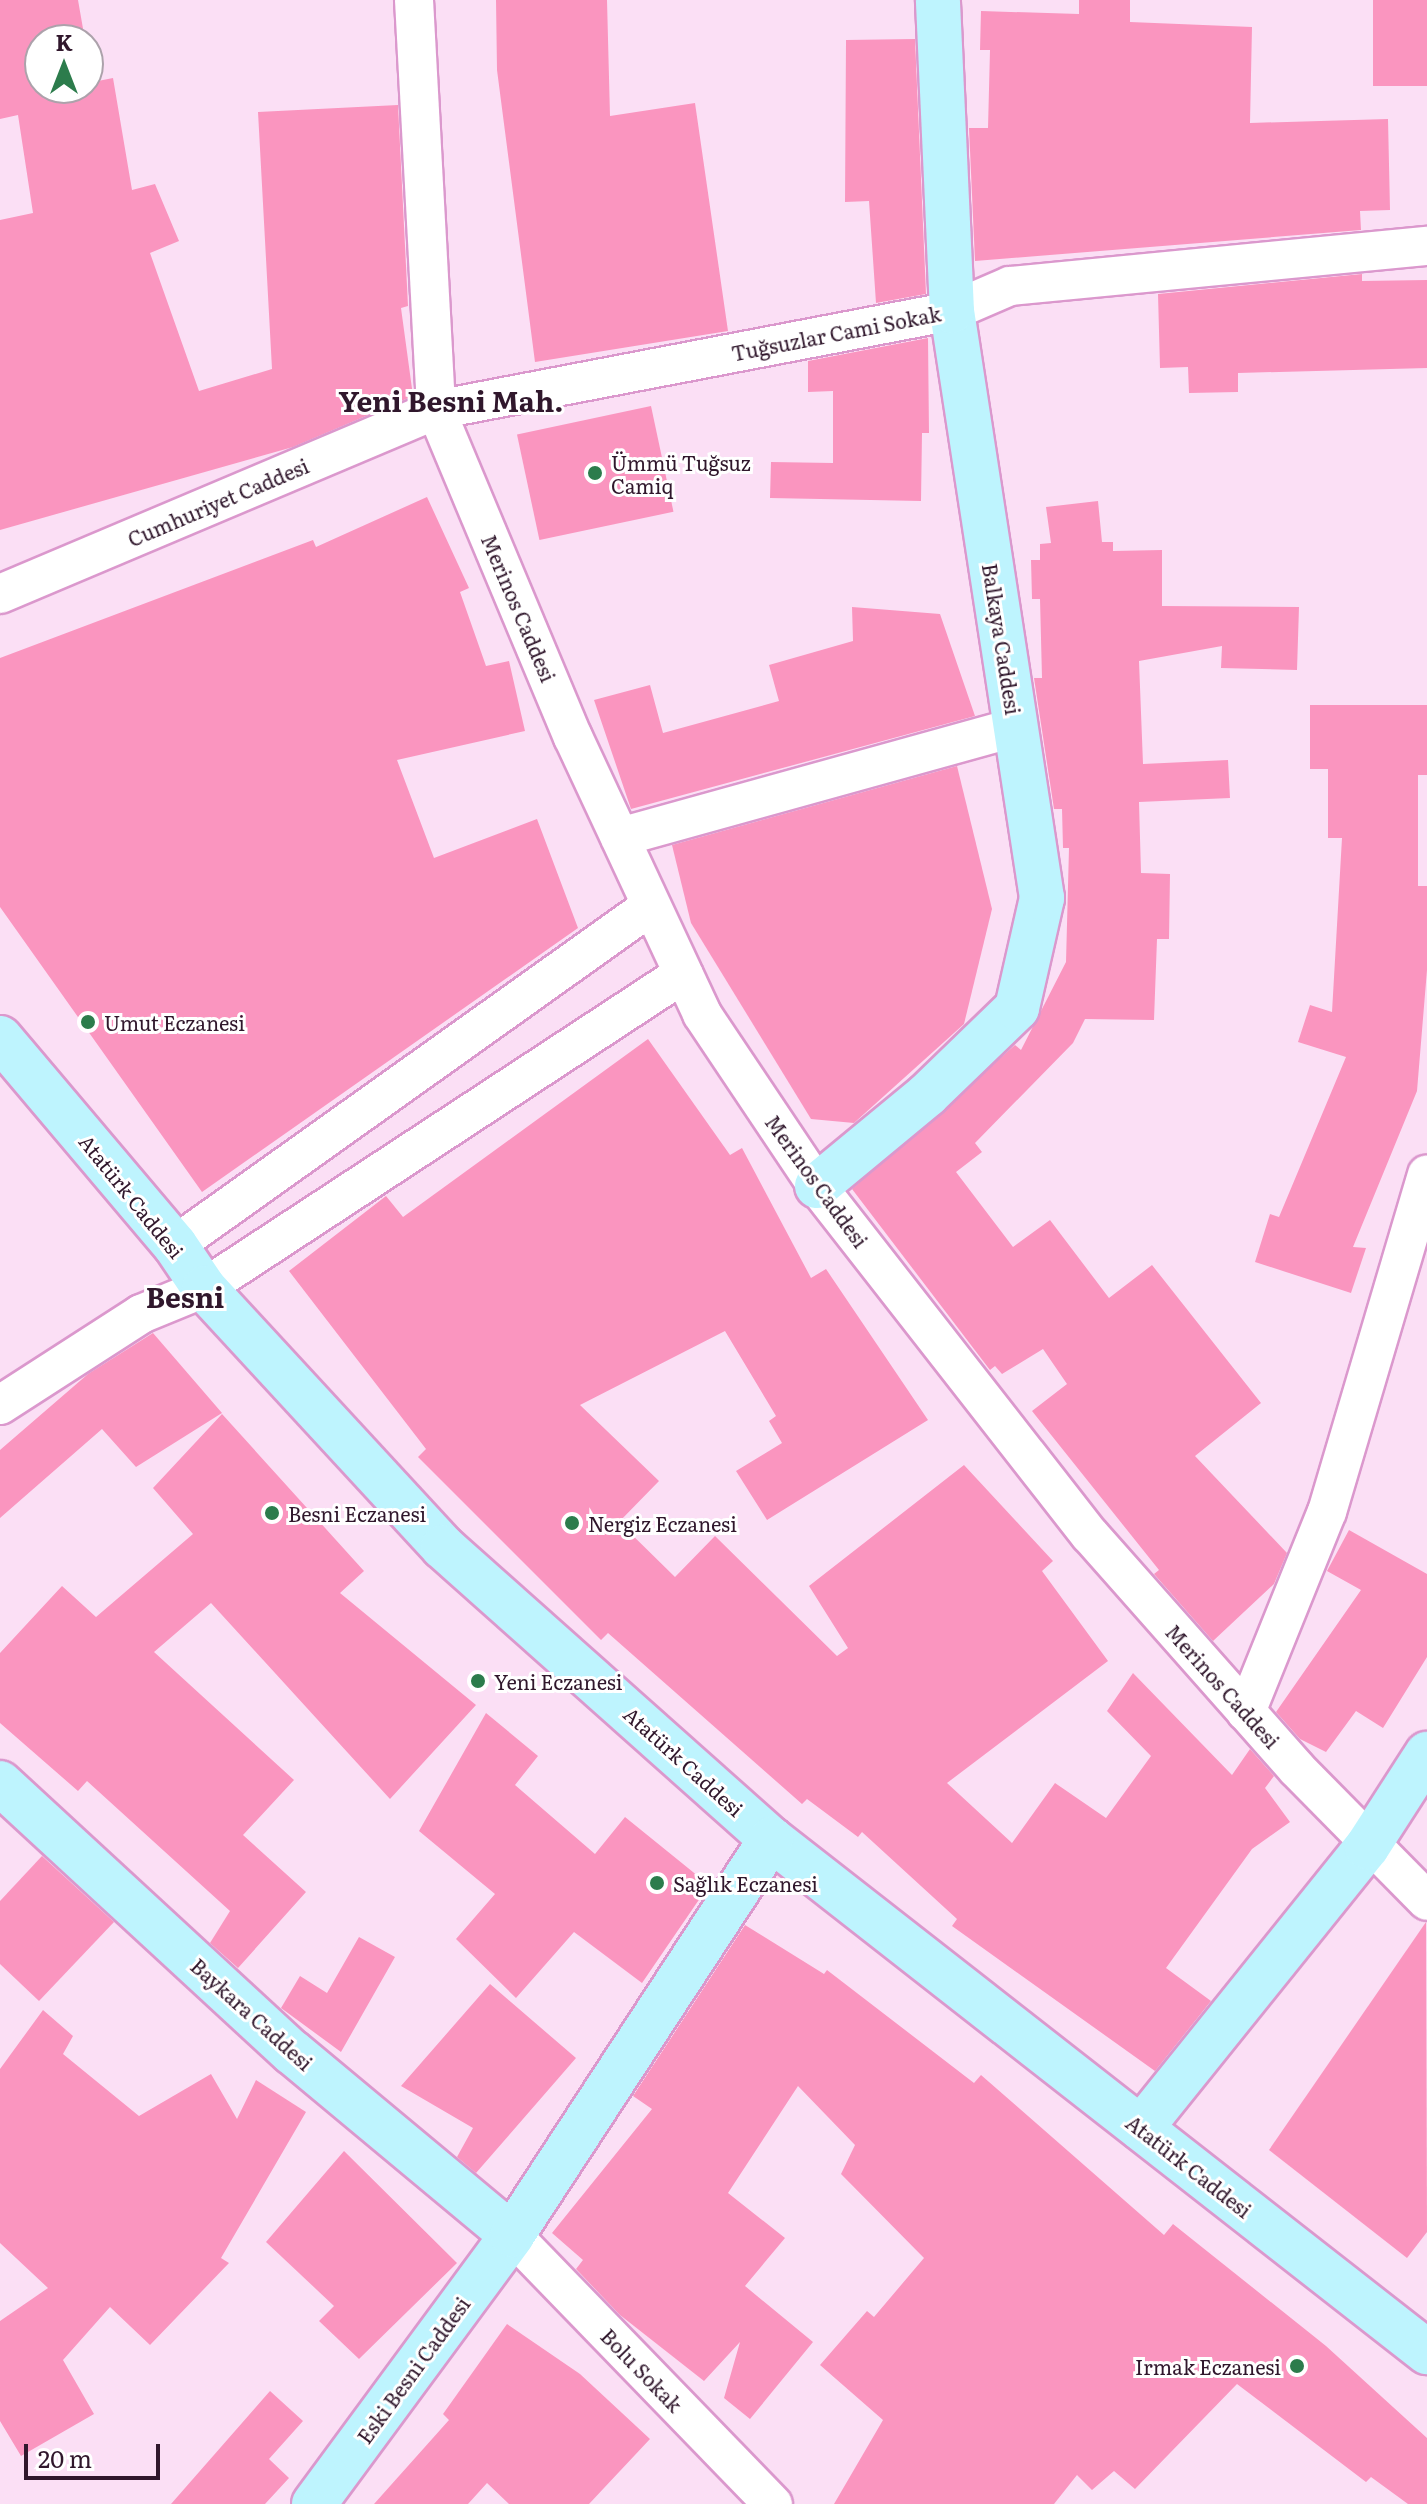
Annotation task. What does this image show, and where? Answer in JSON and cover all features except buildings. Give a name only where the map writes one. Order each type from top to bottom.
[{"type":"street","points":[[414,0],[436,410]]},
{"type":"street","name":"Balkaya Caddesi","points":[[817,1186],[1017,1008],[1042,898],[952,311],[938,0]]},
{"type":"street","name":"Tuğsuzlar Cami Sokak","points":[[436,410],[952,311],[1010,286],[1427,246]]},
{"type":"street","name":"Cumhuriyet Caddesi","points":[[0,594],[436,410]]},
{"type":"street","name":"Merinos Caddesi","points":[[436,410],[620,837],[702,1014],[817,1186],[1090,1535],[1246,1712],[1427,1901]]},
{"type":"street","points":[[620,837],[1016,727]]},
{"type":"street","points":[[175,1245],[651,906]]},
{"type":"street","points":[[0,1405],[141,1314],[204,1288],[683,974]]},
{"type":"street","name":"Atatürk Caddesi","points":[[0,1038],[175,1245],[204,1288],[443,1547],[771,1839],[1427,2352]]},
{"type":"street","points":[[1246,1712],[1327,1512],[1427,1175]]},
{"type":"street","points":[[1141,2128],[1370,1843],[1427,1754]]},
{"type":"street","name":"Baykara Caddesi","points":[[0,1783],[292,2052],[512,2235]]},
{"type":"street","name":"Eski Besni Caddesi","points":[[314,2504],[512,2235],[771,1839]]},
{"type":"street","name":"Bolu Sokak","points":[[512,2235],[773,2504]]},
{"type":"place","name":"Ümmü Tuğsuz Camiq","points":[[595,473]]},
{"type":"place","name":"Umut Eczanesi","points":[[88,1022]]},
{"type":"place","name":"Besni Eczanesi","points":[[272,1513]]},
{"type":"place","name":"Nergiz Eczanesi","points":[[572,1523]]},
{"type":"place","name":"Yeni Eczanesi","points":[[478,1681]]},
{"type":"place","name":"Sağlık Eczanesi","points":[[657,1883]]},
{"type":"place","name":"Irmak Eczanesi","points":[[1297,2366]]},
{"type":"district","name":"Yeni Besni Mah.","points":[[451,400]]},
{"type":"district","name":"Besni","points":[[185,1296]]}]
